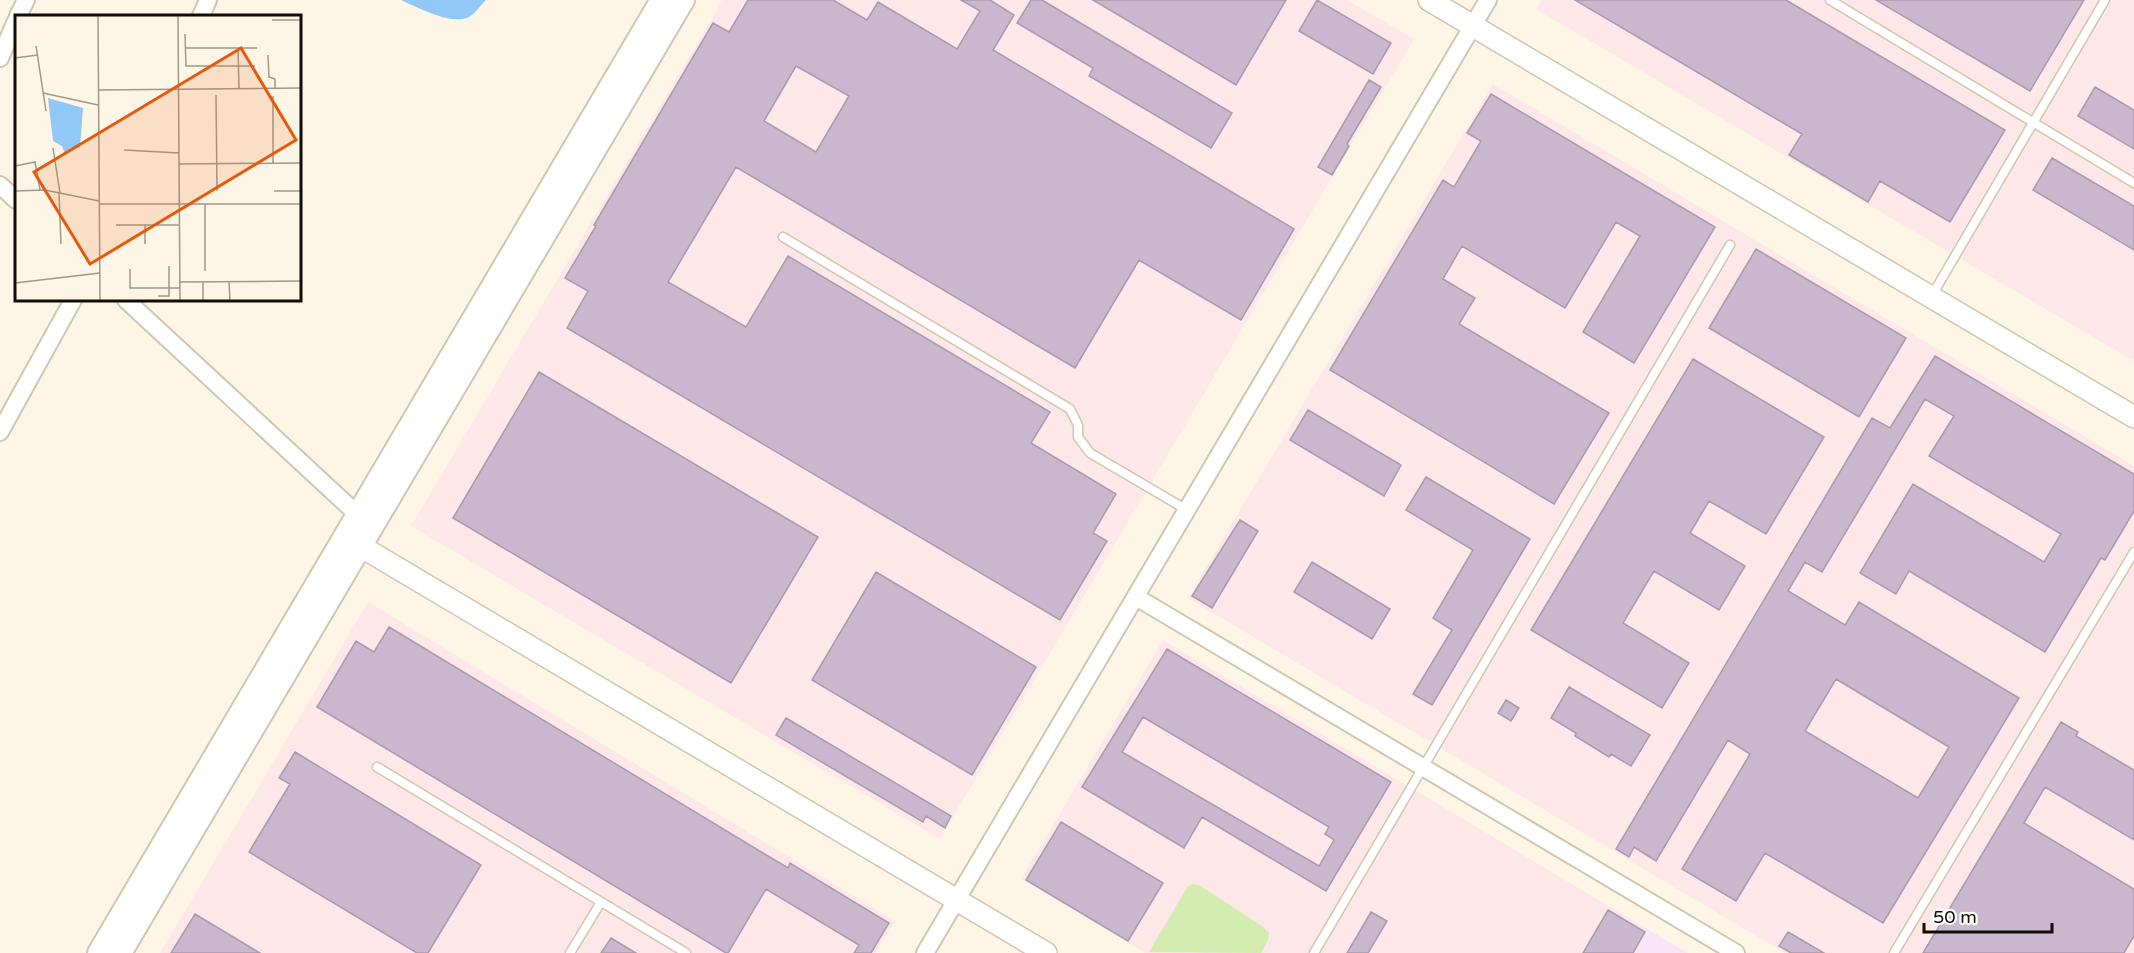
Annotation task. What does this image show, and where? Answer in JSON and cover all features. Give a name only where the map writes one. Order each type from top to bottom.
[{"type":"main road","points":[[120,953],[352,541],[358,515],[662,0]]},
{"type":"main road","points":[[99,953],[683,0]]},
{"type":"street","points":[[18,15],[26,0]]},
{"type":"street","points":[[201,15],[208,0]]},
{"type":"street","points":[[1429,0],[2134,417]]},
{"type":"street","points":[[925,953],[1488,0]]},
{"type":"street","points":[[0,58],[15,23]]},
{"type":"street","points":[[0,185],[15,199]]},
{"type":"street","points":[[0,432],[72,302]]},
{"type":"street","points":[[128,302],[358,515]]},
{"type":"street","points":[[352,541],[1046,953]]},
{"type":"street","points":[[1136,597],[1736,953]]},
{"type":"lane","points":[[1830,0],[2134,183]]},
{"type":"lane","points":[[1931,297],[2104,0]]},
{"type":"lane","points":[[783,237],[1070,409],[1078,425],[1078,437],[1090,453],[1187,510]]},
{"type":"lane","points":[[1314,953],[1730,246]]},
{"type":"lane","points":[[1894,953],[2134,552]]},
{"type":"lane","points":[[377,767],[686,953]]},
{"type":"lane","points":[[570,953],[601,902]]},
{"type":"shaded area","points":[[723,0],[1347,0],[1414,39],[940,839],[411,526]]},
{"type":"shaded area","points":[[1542,0],[2134,0],[2134,361],[1536,9]]},
{"type":"shaded area","points":[[1493,84],[2134,466],[2134,953],[1785,953],[1188,598]]},
{"type":"shaded area","points":[[368,602],[895,921],[876,953],[160,953]]},
{"type":"shaded area","points":[[1163,640],[1649,930],[1636,953],[1145,953],[1021,879]]},
{"type":"shaded area","points":[[1649,930],[1688,953],[1636,953]]},
{"type":"green space","points":[[1199,885],[1262,926],[1269,933],[1261,953],[1149,952],[1188,886]]},
{"type":"water","points":[[401,0],[486,0],[471,16],[453,19],[435,15]]},
{"type":"building","points":[[748,0],[833,0],[867,20],[878,2],[957,49],[980,11],[961,0],[990,0],[1014,15],[993,50],[1294,229],[1241,320],[1139,260],[1075,368],[736,167],[668,282],[746,327],[788,256],[1050,412],[1031,443],[1116,494],[1093,533],[1107,541],[1060,620],[567,328],[588,291],[565,278],[596,226],[594,225],[713,23],[729,32]],"holes":[[[796,66],[849,96],[816,152],[764,121]]]},
{"type":"building","points":[[1031,0],[1042,0],[1232,113],[1211,148],[1089,76],[1093,68],[1017,23]]},
{"type":"building","points":[[1093,0],[1286,0],[1236,85]]},
{"type":"building","points":[[1317,0],[1391,43],[1373,74],[1299,31]]},
{"type":"building","points":[[1575,0],[1786,0],[2005,130],[1950,222],[1880,181],[1868,202],[1789,155],[1802,134]]},
{"type":"building","points":[[1876,0],[2084,0],[2030,91]]},
{"type":"building","points":[[1369,80],[1381,87],[1347,144],[1349,146],[1332,175],[1318,167]]},
{"type":"building","points":[[2095,87],[2134,110],[2134,149],[2078,116]]},
{"type":"building","points":[[1491,94],[1715,227],[1634,363],[1583,332],[1640,236],[1616,222],[1565,308],[1462,246],[1443,279],[1475,298],[1459,324],[1609,413],[1554,504],[1330,370],[1443,180],[1454,187],[1481,141],[1467,133]]},
{"type":"building","points":[[2052,158],[2134,206],[2134,250],[2033,190]]},
{"type":"building","points":[[1756,249],[1906,338],[1859,417],[1709,328]]},
{"type":"building","points":[[1935,356],[2134,474],[2134,511],[2105,560],[2101,558],[2045,652],[1909,571],[1896,594],[1860,573],[1913,484],[2044,562],[2061,534],[1929,456],[1954,416],[1925,399],[1822,572],[1805,562],[1788,591],[1845,625],[1859,602],[2019,698],[1883,923],[1765,853],[1736,901],[1682,869],[1750,754],[1728,740],[1656,861],[1634,847],[1629,857],[1616,849],[1872,418],[1890,428]],"holes":[[[1836,679],[1949,747],[1918,798],[1805,731]]]},
{"type":"building","points":[[1693,359],[1824,437],[1766,534],[1709,501],[1690,533],[1745,566],[1719,610],[1654,571],[1623,623],[1689,663],[1662,708],[1531,630]]},
{"type":"building","points":[[539,372],[818,537],[731,683],[453,518]]},
{"type":"building","points":[[1308,410],[1401,465],[1384,496],[1290,440]]},
{"type":"building","points":[[1426,477],[1530,539],[1432,705],[1413,694],[1452,630],[1433,618],[1473,550],[1406,510]]},
{"type":"building","points":[[1240,520],[1258,531],[1212,608],[1192,596]]},
{"type":"building","points":[[1312,562],[1390,609],[1372,639],[1294,592]]},
{"type":"building","points":[[876,572],[1036,667],[972,775],[812,680]]},
{"type":"building","points":[[389,627],[788,868],[790,863],[889,923],[871,953],[854,953],[859,945],[766,889],[726,953],[317,707],[356,641],[374,652]]},
{"type":"building","points":[[1167,649],[1391,782],[1326,891],[1202,817],[1184,848],[1082,787]],"holes":[[[1143,717],[1329,827],[1325,834],[1334,840],[1319,866],[1122,752]]]},
{"type":"building","points":[[1569,687],[1650,735],[1631,766],[1611,754],[1609,757],[1551,718]]},
{"type":"building","points":[[1506,700],[1519,708],[1511,721],[1498,713]]},
{"type":"building","points":[[786,718],[951,816],[945,828],[926,816],[923,822],[776,735]]},
{"type":"building","points":[[2061,722],[2078,732],[2076,736],[2134,770],[2134,840],[2045,787],[2024,823],[2134,889],[2134,936],[2124,953],[1923,953]]},
{"type":"building","points":[[295,752],[481,865],[428,953],[417,953],[249,852],[290,784],[279,778]]},
{"type":"building","points":[[1061,822],[1163,883],[1128,941],[1026,880]]},
{"type":"building","points":[[1608,910],[1645,932],[1633,953],[1583,953]]},
{"type":"building","points":[[1371,912],[1387,921],[1368,953],[1347,953]]},
{"type":"building","points":[[195,914],[260,953],[171,953]]},
{"type":"building","points":[[1788,932],[1824,953],[1791,953],[1779,946]]},
{"type":"building","points":[[611,938],[636,953],[601,953]]}]
